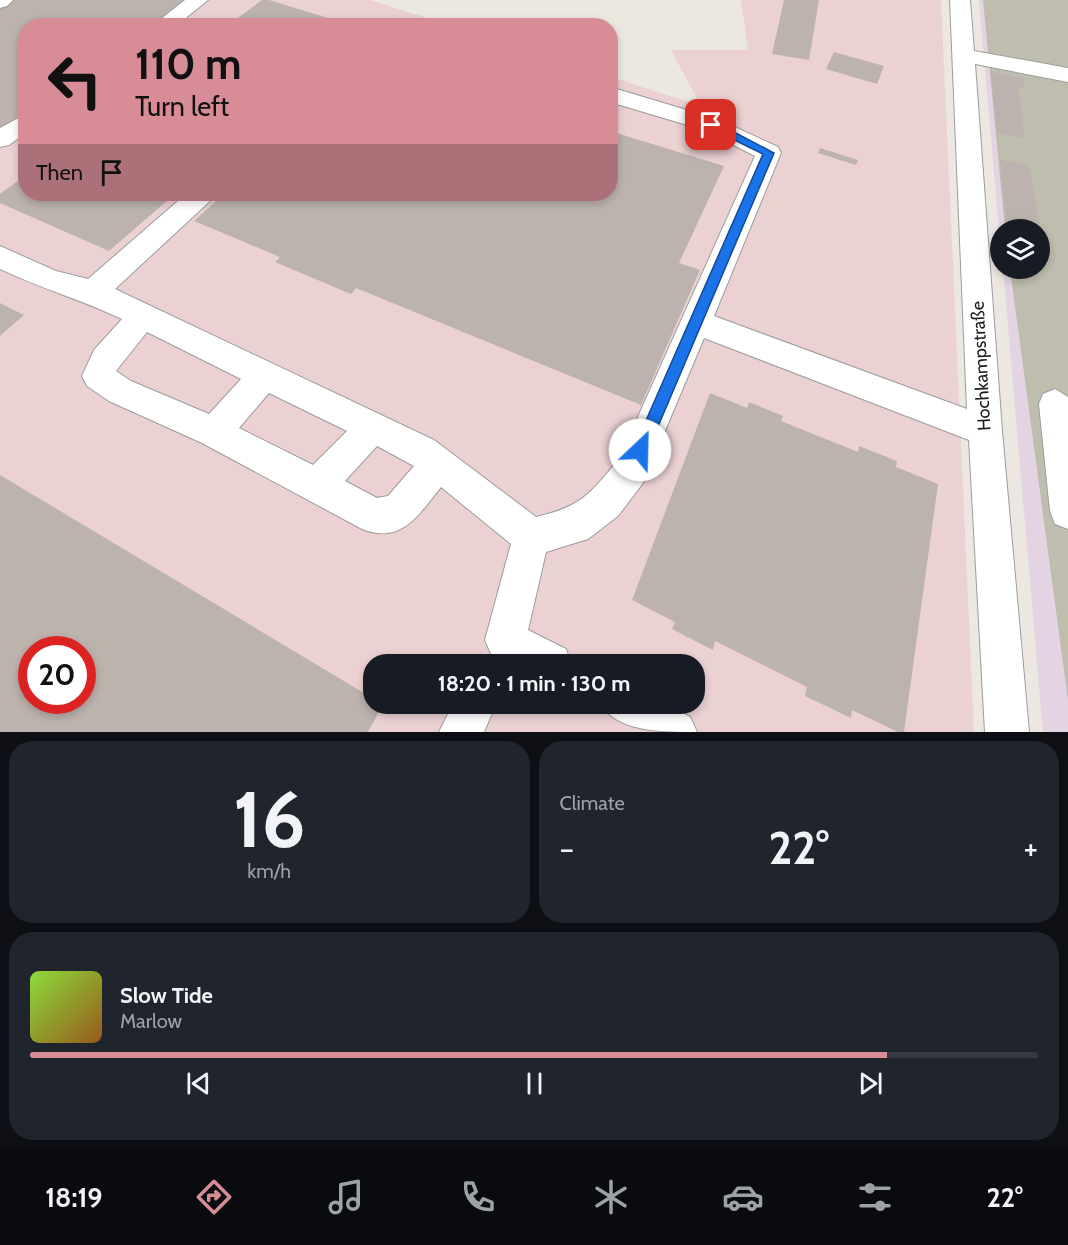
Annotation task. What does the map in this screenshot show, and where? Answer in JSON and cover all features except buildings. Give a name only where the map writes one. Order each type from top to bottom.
[{"type":"street","points":[[173,18],[198,0]]},
{"type":"street","name":"Hochkampstraße","points":[[960,0],[985,431],[1007,732]]},
{"type":"street","points":[[963,55],[1068,75]]},
{"type":"street","points":[[531,537],[575,526],[605,504],[631,471],[769,153],[711,125],[618,96]]},
{"type":"street","points":[[0,139],[18,127]]},
{"type":"street","points":[[93,292],[194,201]]},
{"type":"street","points":[[0,257],[49,280],[93,292],[422,451],[531,537]]},
{"type":"street","points":[[143,316],[105,359],[98,376],[120,391],[214,432],[375,516],[397,513],[439,463]]},
{"type":"street","points":[[696,322],[985,431]]},
{"type":"street","points":[[214,432],[265,375]]},
{"type":"street","points":[[1055,404],[1068,511]]},
{"type":"street","points":[[317,486],[373,427]]},
{"type":"street","points":[[499,652],[531,537]]},
{"type":"street","points":[[461,732],[470,714]]},
{"type":"street","points":[[641,714],[675,732]]},
{"type":"shaded area","points":[[0,0],[370,0],[427,18],[18,18],[18,201],[618,201],[618,79],[701,106],[671,50],[748,50],[741,0],[941,0],[974,732],[0,732]]},
{"type":"shaded area","points":[[979,0],[1068,0],[1068,732],[1043,732],[1004,279],[1050,279],[1050,219],[998,219]]},
{"type":"shaded area","points":[[983,0],[1068,0],[1068,700],[1011,279],[1050,279],[1050,219],[1004,219]]},
{"type":"route","points":[[640,450],[769,153],[711,125]]}]
